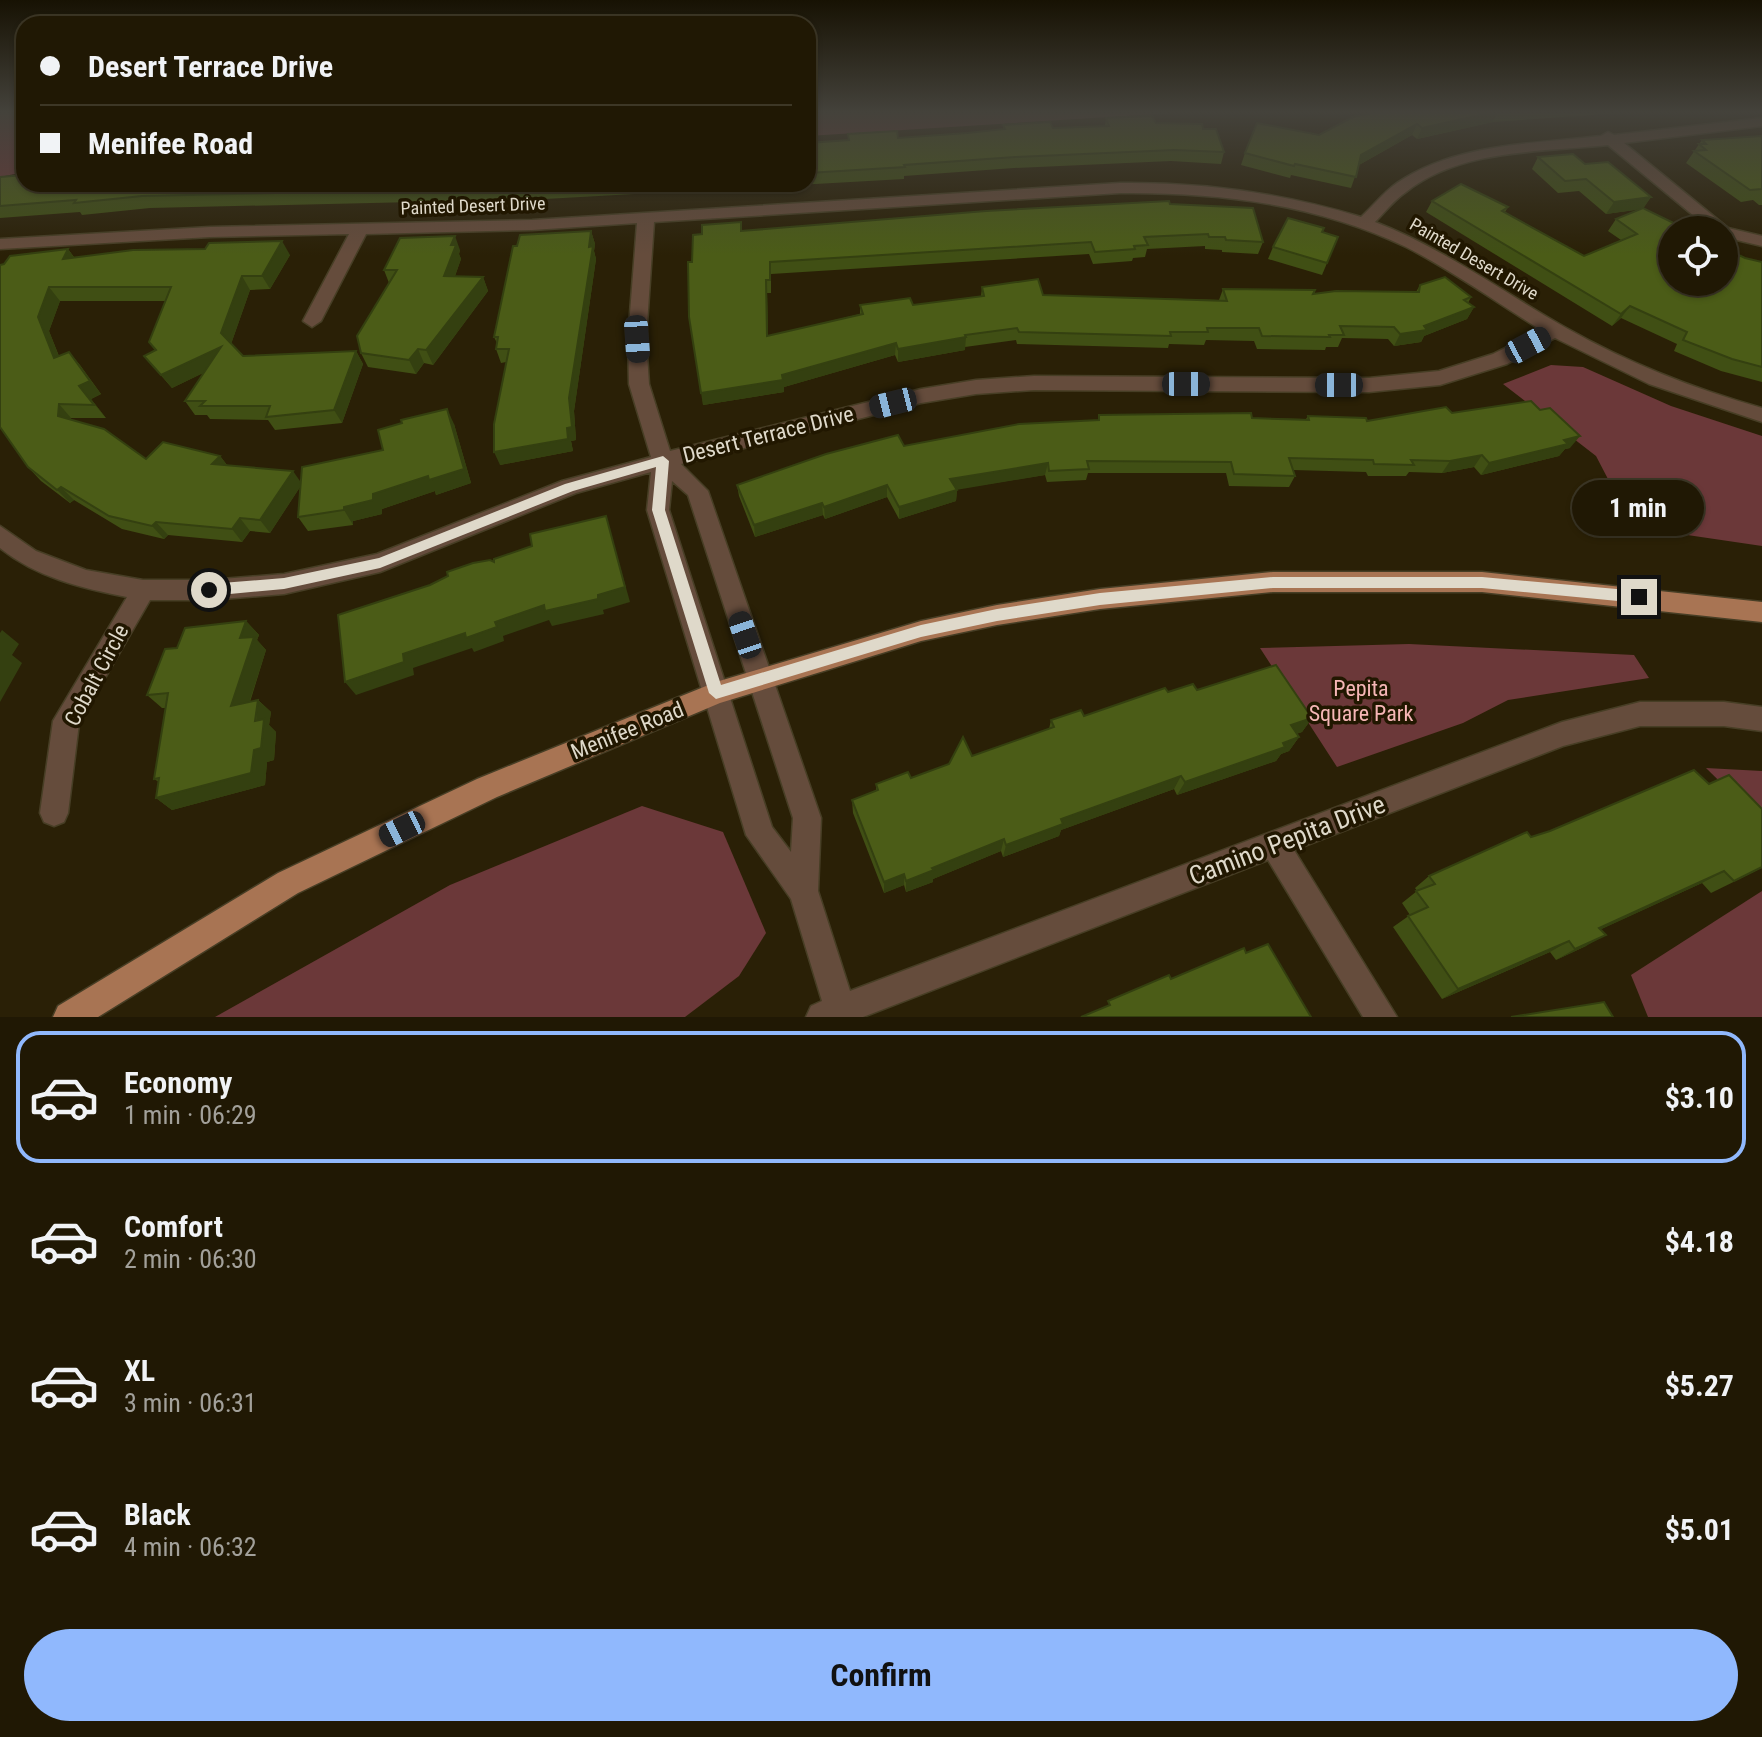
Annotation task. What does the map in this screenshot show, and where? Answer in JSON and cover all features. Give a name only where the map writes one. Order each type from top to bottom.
[{"type":"main road","name":"Menifee Road","points":[[69,1017],[288,883],[487,788],[716,693],[921,631],[1100,599],[1273,582],[1482,582],[1762,612]]},
{"type":"street","points":[[1364,224],[1399,189],[1445,164],[1459,160]]},
{"type":"street","points":[[1637,160],[1705,216]]},
{"type":"street","name":"Painted Desert Drive","points":[[0,244],[196,233],[359,230],[646,218],[1168,188],[1251,195],[1308,207],[1364,224],[1445,262],[1556,330],[1661,381],[1762,415]]},
{"type":"street","points":[[646,218],[637,339],[639,384],[663,461],[658,510],[760,835],[803,891]]},
{"type":"street","points":[[312,321],[359,230]]},
{"type":"street","points":[[1738,235],[1762,241]]},
{"type":"street","name":"Desert Terrace Drive","points":[[0,535],[28,557],[84,579],[143,590],[209,590],[284,584],[334,575],[403,555],[570,487],[921,396],[976,387],[1034,383],[1369,385],[1440,378],[1500,359],[1556,330]]},
{"type":"street","points":[[663,461],[697,491],[807,818],[803,891],[831,1013]]},
{"type":"street","name":"Cobalt Circle","points":[[54,813],[66,721],[143,590]]},
{"type":"street","name":"Camino Pepita Drive","points":[[831,1013],[1562,734],[1640,714],[1724,714],[1762,719]]},
{"type":"street","points":[[1275,846],[1381,1017]]},
{"type":"green space","points":[[0,160],[16,160],[16,174],[0,177]]},
{"type":"green space","points":[[1551,365],[1583,367],[1671,406],[1762,436],[1762,546],[1633,527],[1596,456],[1503,384]]},
{"type":"green space","name":"Pepita Square Park","points":[[1409,644],[1634,655],[1649,678],[1508,700],[1463,723],[1337,767],[1260,648]]},
{"type":"green space","points":[[1706,768],[1762,771],[1762,823]]},
{"type":"green space","points":[[642,806],[723,832],[766,933],[739,976],[685,1017],[215,1017],[450,885]]},
{"type":"green space","points":[[1762,891],[1762,1017],[1648,1017],[1631,975]]},
{"type":"building","points":[[816,160],[967,160],[816,173]]},
{"type":"building","points":[[1273,160],[1360,160],[1356,177]]},
{"type":"building","points":[[1542,160],[1581,160],[1585,164],[1608,162],[1651,197],[1614,202],[1586,179],[1565,181]]},
{"type":"building","points":[[1708,160],[1762,160],[1762,189],[1750,190]]},
{"type":"building","points":[[16,176],[16,192],[320,192],[142,196],[0,206],[0,177]]},
{"type":"building","points":[[1461,184],[1508,207],[1502,211],[1584,256],[1637,234],[1616,219],[1643,208],[1659,216],[1658,296],[1738,296],[1738,255],[1762,262],[1762,367],[1683,340],[1687,332],[1630,306],[1621,314],[1432,201]]},
{"type":"building","points":[[1169,201],[1170,204],[1253,208],[1263,242],[1226,240],[1225,237],[1209,237],[1208,234],[1144,237],[1148,245],[1095,252],[1091,242],[770,262],[770,280],[766,280],[767,336],[863,314],[860,305],[910,298],[913,305],[984,296],[982,287],[1038,279],[1043,295],[1227,301],[1223,289],[1315,290],[1313,294],[1336,291],[1419,292],[1420,285],[1445,277],[1471,297],[1464,300],[1474,307],[1424,326],[1427,330],[1400,334],[1394,327],[1340,326],[1344,335],[1330,337],[1262,336],[1259,328],[1207,328],[1208,332],[1170,332],[1171,336],[1019,332],[1017,328],[898,349],[896,343],[782,375],[783,380],[701,393],[689,317],[688,262],[692,262],[693,235],[702,234],[702,225],[741,222],[741,231],[986,211]]},
{"type":"building","points":[[1288,218],[1324,228],[1322,232],[1338,237],[1327,263],[1273,247]]},
{"type":"building","points":[[591,231],[589,247],[593,246],[569,398],[572,427],[567,428],[568,439],[494,452],[494,424],[509,349],[496,349],[498,337],[494,337],[513,246],[517,246],[520,235]]},
{"type":"building","points":[[455,236],[451,245],[456,245],[444,276],[483,277],[426,350],[418,349],[409,360],[361,353],[357,336],[397,270],[384,270],[400,238]]},
{"type":"building","points":[[282,241],[262,276],[242,276],[221,333],[243,356],[356,351],[334,410],[266,417],[270,406],[200,406],[205,401],[185,401],[221,347],[161,375],[144,356],[156,350],[149,342],[171,287],[49,287],[38,317],[54,358],[69,352],[90,381],[79,386],[94,405],[59,404],[58,416],[104,429],[146,459],[163,442],[220,456],[212,464],[293,471],[260,520],[240,518],[232,529],[156,522],[152,526],[109,516],[61,487],[57,490],[28,467],[0,427],[0,265],[10,256],[68,249],[63,259],[133,250],[205,249],[209,243]]},
{"type":"building","points":[[1531,401],[1540,410],[1550,408],[1580,436],[1564,440],[1568,444],[1489,463],[1482,455],[1450,461],[1411,460],[1414,465],[1374,464],[1373,460],[1289,458],[1295,476],[1234,474],[1231,462],[1087,461],[1089,469],[1049,471],[1048,463],[950,479],[957,490],[899,507],[887,485],[824,507],[822,503],[754,525],[737,485],[826,454],[898,435],[904,446],[1019,424],[1099,420],[1099,415],[1251,413],[1252,418],[1309,420],[1308,416],[1366,418],[1367,421],[1446,407],[1452,413]]},
{"type":"building","points":[[447,409],[464,469],[429,480],[428,476],[373,494],[373,500],[344,507],[344,510],[298,517],[302,467],[383,450],[378,430],[402,423],[401,420]]},
{"type":"building","points":[[606,516],[625,587],[598,595],[598,599],[545,611],[544,605],[495,622],[497,627],[466,638],[465,633],[403,654],[404,662],[345,682],[338,615],[430,585],[448,576],[447,572],[473,563],[494,562],[494,559],[532,546],[530,534]]},
{"type":"building","points":[[246,621],[240,638],[254,637],[231,706],[258,700],[255,721],[264,719],[261,748],[254,750],[251,773],[156,798],[159,778],[154,779],[168,693],[147,695],[165,649],[177,648],[185,628]]},
{"type":"building","points":[[1276,665],[1312,718],[1291,725],[1299,737],[1283,743],[1285,747],[1185,782],[1181,776],[1061,819],[1063,824],[1006,845],[1004,839],[906,881],[904,874],[884,882],[852,800],[878,790],[876,784],[908,772],[911,778],[949,764],[963,737],[972,756],[1054,727],[1051,720],[1081,710],[1084,716],[1165,688],[1168,692],[1193,684],[1197,690]]},
{"type":"building","points":[[1694,770],[1709,784],[1729,775],[1762,809],[1762,867],[1734,881],[1724,871],[1599,928],[1606,935],[1575,949],[1569,941],[1458,989],[1408,916],[1428,907],[1416,891],[1435,884],[1429,876],[1527,832],[1531,837],[1550,831]]},
{"type":"building","points":[[1268,944],[1311,1017],[1081,1017],[1110,1005],[1108,1001],[1169,975],[1171,979],[1244,948],[1246,953]]},
{"type":"building","points":[[1604,1002],[1613,1017],[1511,1017]]},
{"type":"route","points":[[209,590],[284,584],[380,563],[570,487],[663,461],[658,510],[716,693],[921,631],[1100,599],[1273,582],[1482,582],[1639,597]]}]
